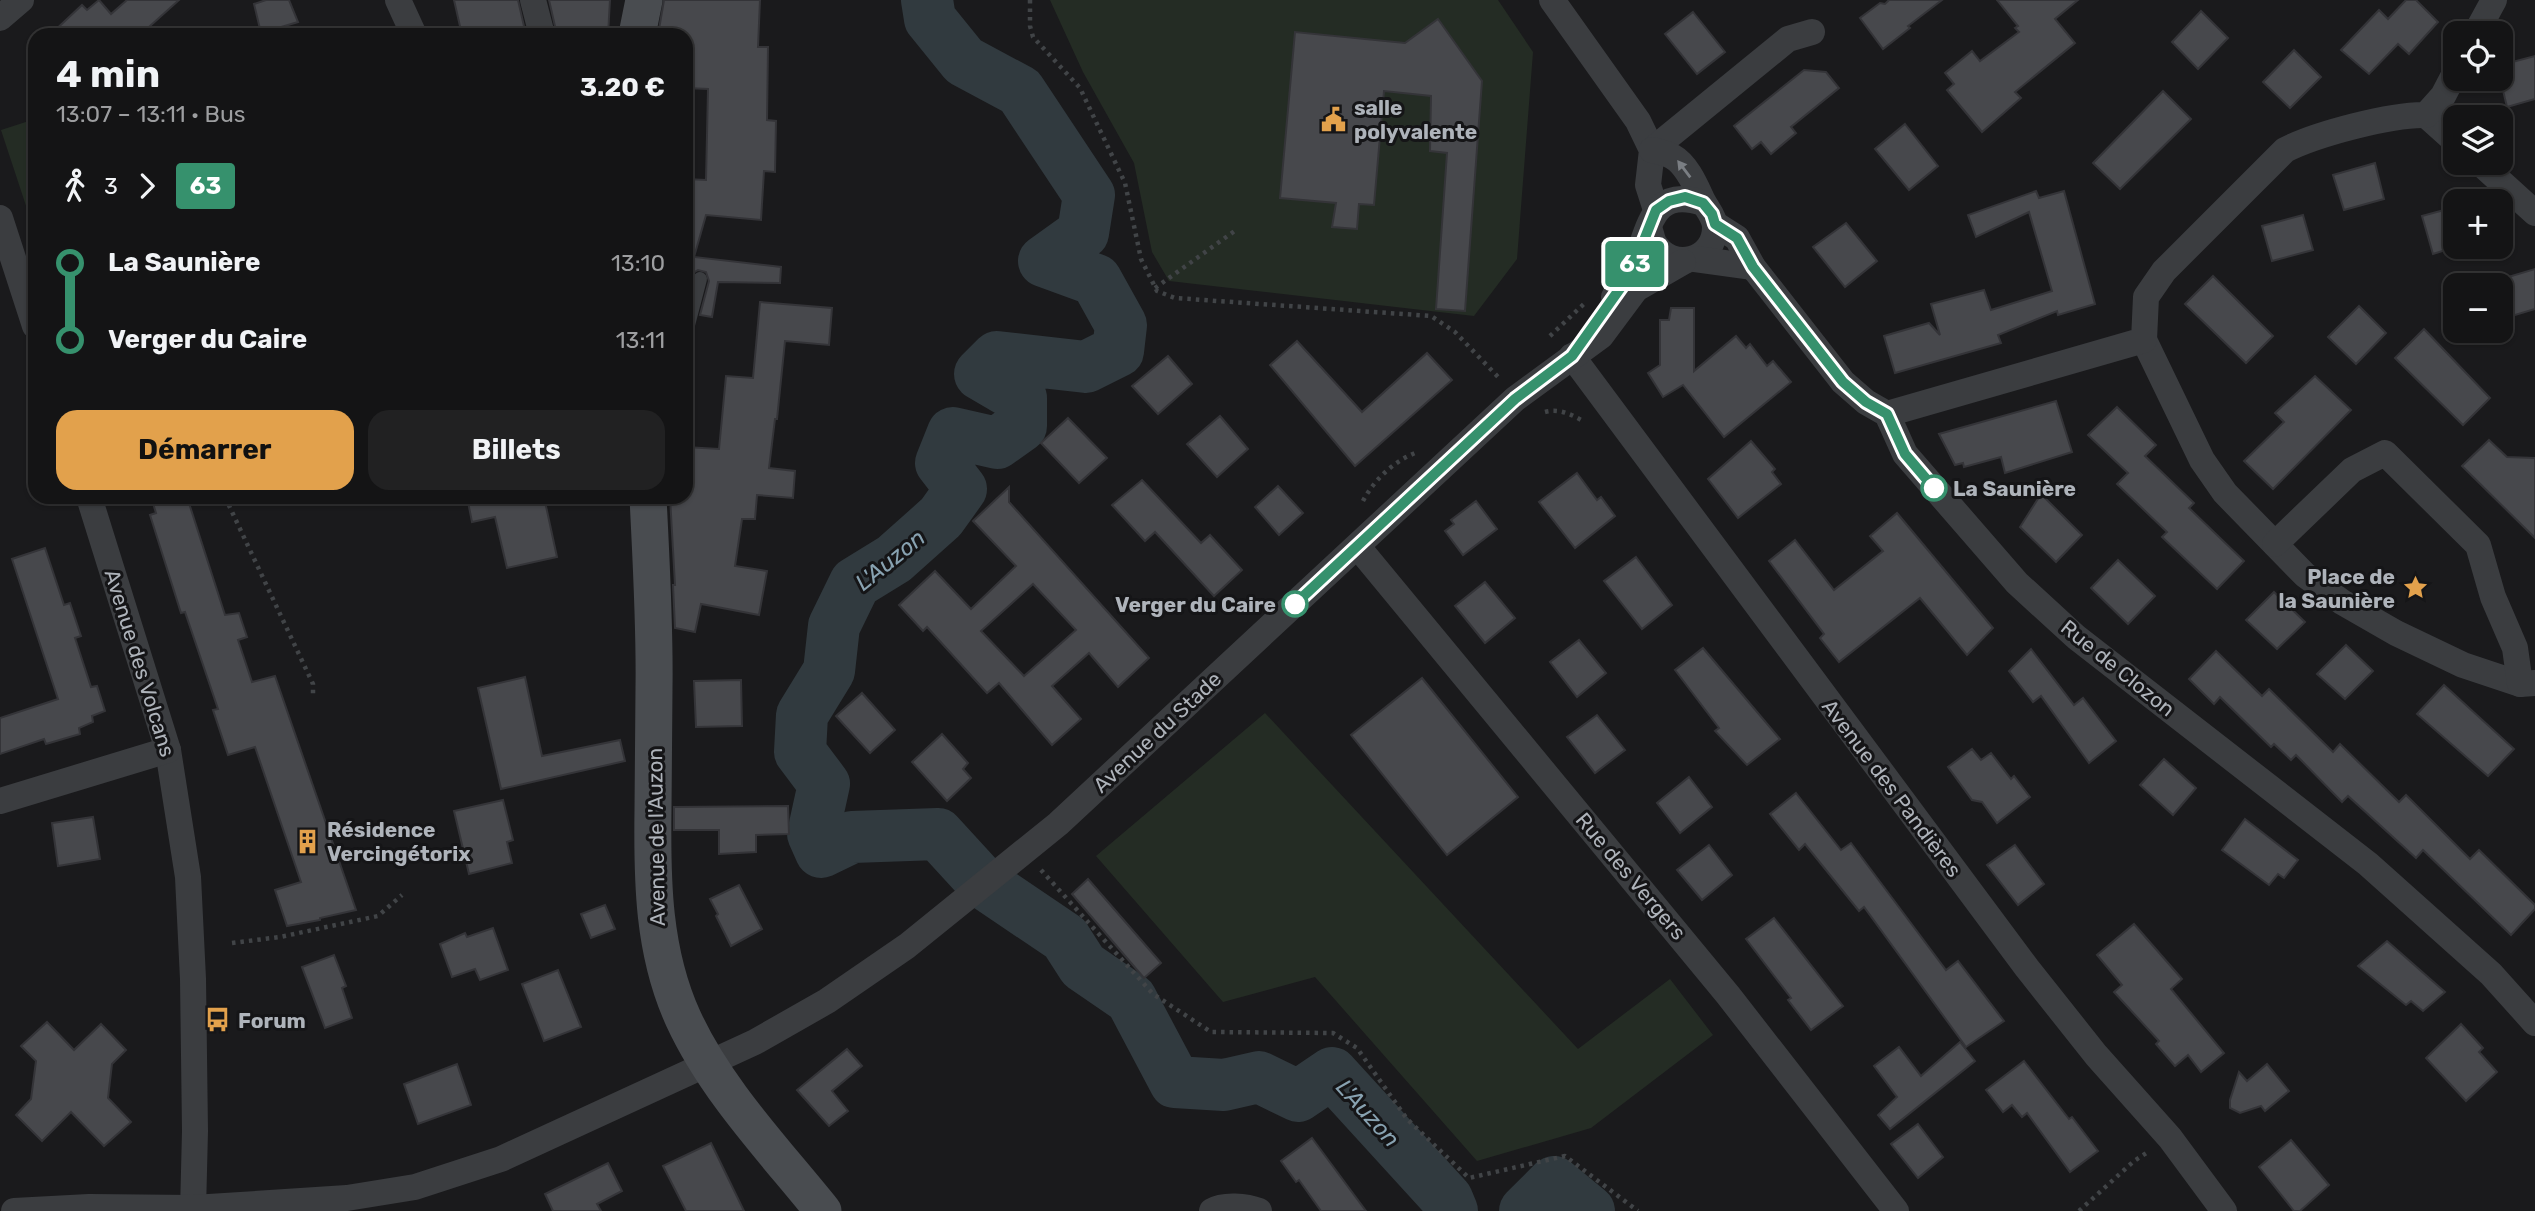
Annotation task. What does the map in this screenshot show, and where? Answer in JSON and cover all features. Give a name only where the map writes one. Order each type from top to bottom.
[{"type":"main road","points":[[639,28],[644,0]]},
{"type":"main road","name":"Avenue de l'Auzon","points":[[649,504],[654,659],[652,863],[654,914],[666,973],[683,1019],[709,1063],[741,1110],[823,1211]]},
{"type":"street","points":[[0,18],[21,0]]},
{"type":"street","points":[[398,0],[411,28]]},
{"type":"street","points":[[533,0],[540,28]]},
{"type":"street","points":[[1552,0],[1638,121],[1652,150],[1648,185],[1655,245],[1671,257],[1753,267]]},
{"type":"street","points":[[2483,21],[2494,0]]},
{"type":"street","points":[[1652,150],[1788,39],[1812,32]]},
{"type":"street","points":[[2427,114],[2446,91]]},
{"type":"street","points":[[2443,129],[2427,114],[2406,114],[2301,142],[2285,150],[2164,271],[2146,297],[2144,340],[2202,460],[2225,493],[2305,575],[2342,602],[2396,633],[2463,665],[2528,684]]},
{"type":"street","points":[[1652,150],[1675,157],[1694,183],[1709,214],[1714,239],[1706,250],[1689,260]]},
{"type":"street","points":[[2493,175],[2535,213]]},
{"type":"street","points":[[1652,219],[1669,201],[1685,197],[1709,214],[1737,238],[1753,267],[1843,382],[1866,402],[1887,414],[2144,340]]},
{"type":"street","points":[[0,218],[28,304]]},
{"type":"street","name":"Avenue du Stade","points":[[1572,356],[1631,273],[1652,219]]},
{"type":"street","name":"Avenue du Stade","points":[[14,1211],[89,1207],[193,1210],[347,1198],[415,1188],[501,1159],[755,1042],[827,1001],[907,946],[1058,824],[1359,547],[1515,399],[1601,335],[1636,289],[1689,260]]},
{"type":"street","name":"Avenue des Pandières","points":[[1572,356],[2019,958],[2096,1055],[2170,1138],[2224,1211]]},
{"type":"street","name":"Rue de Clozon","points":[[1887,414],[1905,454],[2017,583],[2076,637],[2368,864],[2491,974],[2535,1023]]},
{"type":"street","points":[[2274,544],[2351,470],[2385,453],[2478,545],[2493,597],[2528,684]]},
{"type":"street","name":"Avenue des Volcans","points":[[91,504],[168,750],[188,877],[195,1131],[193,1210]]},
{"type":"street","name":"Rue des Vergers","points":[[1359,547],[1728,995],[1896,1211]]},
{"type":"street","points":[[0,801],[168,750]]},
{"type":"street","points":[[1212,1211],[1217,1208],[1249,1207],[1259,1211]]},
{"type":"lane","points":[[693,306],[700,279]]},
{"type":"path","points":[[1030,0],[1030,26],[1033,37],[1080,88],[1125,183],[1141,259],[1157,291],[1175,298],[1432,316],[1455,332],[1490,371],[1503,381],[1515,399]]},
{"type":"path","points":[[1155,288],[1236,230]]},
{"type":"path","points":[[228,504],[313,684],[313,698]]},
{"type":"path","points":[[1027,849],[1045,875],[1153,994],[1211,1032],[1333,1033],[1357,1048],[1407,1119],[1469,1178],[1565,1156],[1638,1211]]},
{"type":"path","points":[[232,943],[280,937],[378,916],[402,895]]},
{"type":"path","points":[[2079,1211],[2134,1161],[2170,1138]]},
{"type":"shaded area","points":[[1050,0],[1498,0],[1533,52],[1517,259],[1474,316],[1169,281],[1152,252],[1134,163],[1083,72]]},
{"type":"shaded area","points":[[28,121],[28,212],[1,130]]},
{"type":"shaded area","points":[[1265,713],[1578,1049],[1670,979],[1713,1035],[1591,1128],[1477,1161],[1315,977],[1223,1002],[1096,856]]},
{"type":"building","points":[[99,0],[111,14],[127,0],[179,0],[148,28],[57,28],[82,5],[87,10]]},
{"type":"building","points":[[266,0],[289,0],[298,22],[278,28],[260,28],[254,4]]},
{"type":"building","points":[[454,0],[518,0],[524,28],[460,28]]},
{"type":"building","points":[[549,0],[610,0],[608,28],[555,28]]},
{"type":"building","points":[[664,0],[760,0],[758,47],[768,47],[767,120],[776,121],[775,172],[764,171],[761,220],[706,215],[694,257],[781,267],[780,283],[718,282],[712,317],[700,315],[709,281],[706,272],[698,270],[693,273],[693,179],[706,180],[708,89],[693,88],[693,28],[659,28]]},
{"type":"building","points":[[1889,0],[1942,0],[1883,49],[1860,18],[1880,3],[1885,4]]},
{"type":"building","points":[[1997,0],[2078,0],[2055,19],[2075,43],[2015,92],[2021,98],[1982,132],[1947,90],[1954,84],[1945,73],[1972,51],[1980,61],[2019,32],[2015,28],[2018,26]]},
{"type":"building","points":[[2406,0],[2416,0],[2438,22],[2409,54],[2398,44],[2369,74],[2341,50],[2379,10],[2388,19]]},
{"type":"building","points":[[2201,11],[2228,38],[2198,69],[2172,42]]},
{"type":"building","points":[[1693,12],[1725,52],[1697,74],[1665,34]]},
{"type":"building","points":[[1438,19],[1482,81],[1465,311],[1436,309],[1447,153],[1430,151],[1431,96],[1384,91],[1374,205],[1359,204],[1357,229],[1332,227],[1336,203],[1280,198],[1295,32],[1405,43]]},
{"type":"building","points":[[2294,50],[2321,77],[2290,108],[2263,82]]},
{"type":"building","points":[[2535,56],[2535,99],[2507,105],[2503,91],[2513,91],[2513,62]]},
{"type":"building","points":[[1804,70],[1826,72],[1839,88],[1791,127],[1796,133],[1771,154],[1761,142],[1752,149],[1734,126]]},
{"type":"building","points":[[2163,91],[2191,119],[2120,189],[2093,163]]},
{"type":"building","points":[[1905,124],[1938,166],[1909,190],[1875,149]]},
{"type":"building","points":[[2375,163],[2384,199],[2344,210],[2333,175]]},
{"type":"building","points":[[2036,191],[2039,198],[2064,191],[2095,304],[2058,315],[2057,311],[1998,335],[2001,343],[1895,373],[1884,336],[1929,323],[1940,335],[1931,304],[1984,290],[1991,310],[2052,291],[2029,212],[1976,237],[1968,215]]},
{"type":"building","points":[[2443,210],[2443,251],[2433,254],[2422,216]]},
{"type":"building","points":[[2303,215],[2313,250],[2272,261],[2262,226]]},
{"type":"building","points":[[1846,223],[1877,261],[1845,287],[1813,247]]},
{"type":"building","points":[[2535,269],[2535,309],[2513,316],[2513,276]]},
{"type":"building","points":[[2213,276],[2273,336],[2246,363],[2185,304]]},
{"type":"building","points":[[760,302],[832,308],[829,345],[785,341],[769,468],[795,471],[793,498],[757,495],[755,519],[742,519],[735,566],[767,571],[759,615],[701,604],[695,632],[675,628],[670,504],[693,504],[693,447],[719,449],[726,376],[753,378]]},
{"type":"building","points":[[2359,306],[2386,333],[2356,364],[2328,337]]},
{"type":"building","points":[[1671,308],[1694,308],[1694,371],[1736,336],[1746,348],[1750,344],[1767,366],[1773,361],[1791,382],[1724,437],[1683,385],[1663,397],[1648,373],[1660,365],[1660,320],[1669,320]]},
{"type":"building","points":[[2424,329],[2490,398],[2463,425],[2395,358]]},
{"type":"building","points":[[1297,341],[1362,412],[1427,353],[1452,380],[1355,466],[1270,365]]},
{"type":"building","points":[[1168,356],[1192,384],[1158,414],[1132,386]]},
{"type":"building","points":[[2315,376],[2351,410],[2273,489],[2244,461],[2284,422],[2275,413]]},
{"type":"building","points":[[2056,401],[2072,452],[2005,473],[2001,457],[1964,467],[1963,463],[1955,465],[1939,434]]},
{"type":"building","points":[[2117,407],[2156,445],[2145,456],[2194,503],[2189,508],[2244,561],[2217,589],[2162,537],[2167,532],[2117,484],[2128,473],[2088,435]]},
{"type":"building","points":[[1220,416],[1248,449],[1217,477],[1187,444]]},
{"type":"building","points":[[1068,418],[1107,458],[1079,483],[1041,443]]},
{"type":"building","points":[[2489,440],[2507,457],[2535,458],[2535,538],[2462,466]]},
{"type":"building","points":[[1751,441],[1775,469],[1772,472],[1781,484],[1738,518],[1708,479]]},
{"type":"building","points":[[1577,473],[1597,500],[1601,497],[1615,516],[1575,548],[1539,502]]},
{"type":"building","points":[[1142,480],[1201,543],[1210,535],[1242,570],[1214,596],[1155,532],[1145,541],[1112,505]]},
{"type":"building","points":[[1278,486],[1303,513],[1279,535],[1255,507]]},
{"type":"building","points":[[1009,487],[1009,502],[1149,658],[1118,687],[1089,653],[1052,686],[1081,719],[1052,745],[999,683],[987,693],[927,627],[923,631],[899,605],[935,571],[971,609],[1016,566],[973,521]],"holes":[[[1033,584],[1076,630],[1024,676],[981,631]]]},
{"type":"building","points":[[2041,494],[2082,535],[2056,562],[2020,527]]},
{"type":"building","points":[[1476,501],[1497,529],[1463,555],[1445,531],[1454,524],[1451,520]]},
{"type":"building","points":[[153,504],[189,504],[225,615],[239,613],[247,637],[238,640],[252,682],[275,676],[356,910],[287,926],[275,890],[301,882],[255,747],[228,755],[213,710],[218,709],[185,612],[181,613],[150,515],[156,513]]},
{"type":"building","points":[[468,504],[546,504],[557,557],[507,568],[495,517],[472,522]]},
{"type":"building","points":[[1897,513],[1993,628],[1967,655],[1920,598],[1839,662],[1820,638],[1824,634],[1769,561],[1795,540],[1834,590],[1883,551],[1870,536]]},
{"type":"building","points":[[45,548],[64,605],[70,603],[81,636],[75,638],[91,687],[97,686],[105,711],[92,716],[93,722],[79,728],[80,734],[46,744],[44,739],[0,754],[0,718],[58,699],[12,559]]},
{"type":"building","points":[[1636,557],[1672,605],[1642,629],[1604,581]]},
{"type":"building","points":[[2118,560],[2155,596],[2128,624],[2091,588]]},
{"type":"building","points":[[1485,582],[1515,618],[1485,643],[1455,606]]},
{"type":"building","points":[[2274,592],[2305,622],[2277,649],[2246,620]]},
{"type":"building","points":[[1579,640],[1606,673],[1577,697],[1550,662]]},
{"type":"building","points":[[2346,645],[2373,671],[2345,699],[2317,674]]},
{"type":"building","points":[[1703,648],[1780,739],[1747,765],[1715,731],[1719,728],[1675,670]]},
{"type":"building","points":[[2031,649],[2074,705],[2083,698],[2116,741],[2089,763],[2041,696],[2033,702],[2009,671]]},
{"type":"building","points":[[2216,651],[2262,696],[2269,689],[2333,752],[2340,744],[2399,802],[2406,795],[2470,859],[2479,850],[2535,905],[2535,909],[2511,935],[2423,850],[2416,858],[2348,796],[2342,802],[2296,755],[2291,760],[2274,744],[2271,747],[2220,697],[2214,704],[2189,679]]},
{"type":"building","points":[[525,677],[542,756],[620,740],[625,761],[501,789],[478,688]]},
{"type":"building","points":[[1422,678],[1518,797],[1447,855],[1351,735]]},
{"type":"building","points":[[741,680],[742,726],[696,727],[694,681]]},
{"type":"building","points":[[2444,685],[2514,749],[2488,776],[2417,714]]},
{"type":"building","points":[[862,693],[895,730],[870,753],[836,716]]},
{"type":"building","points":[[1597,715],[1625,750],[1595,773],[1567,737]]},
{"type":"building","points":[[942,734],[968,763],[963,769],[971,778],[947,801],[912,762]]},
{"type":"building","points":[[1972,749],[1981,760],[1991,753],[2011,779],[2014,776],[2030,797],[1997,823],[1982,802],[1972,800],[1948,767]]},
{"type":"building","points":[[2164,759],[2196,788],[2173,815],[2140,785]]},
{"type":"building","points":[[1689,777],[1712,807],[1680,833],[1657,803]]},
{"type":"building","points":[[1796,793],[1841,850],[1851,843],[1946,970],[1958,961],[2004,1021],[1966,1047],[1864,907],[1859,911],[1805,844],[1799,850],[1770,814]]},
{"type":"building","points":[[503,800],[513,840],[507,842],[512,863],[469,874],[454,811]]},
{"type":"building","points":[[788,806],[789,834],[756,835],[756,852],[719,854],[719,830],[674,830],[674,807]]},
{"type":"building","points":[[93,817],[100,859],[58,866],[52,823]]},
{"type":"building","points":[[2245,819],[2298,860],[2284,878],[2278,874],[2269,885],[2222,850]]},
{"type":"building","points":[[1709,845],[1732,875],[1702,900],[1677,870]]},
{"type":"building","points":[[2015,845],[2044,884],[2018,905],[1987,865]]},
{"type":"building","points":[[1088,879],[1161,963],[1144,978],[1072,894]]},
{"type":"building","points":[[739,885],[762,929],[731,946],[710,899]]},
{"type":"building","points":[[605,905],[615,929],[591,938],[581,914]]},
{"type":"building","points":[[1774,918],[1843,1006],[1811,1030],[1788,1000],[1791,998],[1746,939]]},
{"type":"building","points":[[2134,924],[2182,979],[2171,989],[2224,1053],[2201,1072],[2188,1055],[2175,1066],[2156,1044],[2159,1041],[2114,992],[2122,985],[2097,955]]},
{"type":"building","points":[[493,928],[508,970],[480,980],[475,969],[452,977],[440,944],[465,933],[467,937]]},
{"type":"building","points":[[2387,941],[2445,992],[2423,1011],[2411,1001],[2406,1005],[2358,966]]},
{"type":"building","points":[[334,955],[346,986],[342,988],[352,1018],[325,1028],[302,967]]},
{"type":"building","points":[[558,970],[581,1027],[544,1041],[522,984]]},
{"type":"building","points":[[47,1022],[74,1050],[101,1024],[126,1050],[112,1064],[108,1098],[131,1122],[104,1146],[71,1112],[42,1141],[16,1115],[31,1099],[36,1061],[21,1046]]},
{"type":"building","points":[[2461,1024],[2483,1048],[2479,1052],[2497,1072],[2466,1101],[2426,1058]]},
{"type":"building","points":[[1960,1042],[1975,1061],[1890,1129],[1878,1115],[1897,1097],[1874,1066],[1899,1047],[1921,1076]]},
{"type":"building","points":[[847,1049],[862,1066],[832,1091],[848,1111],[829,1126],[797,1090]]},
{"type":"building","points":[[2024,1061],[2098,1151],[2070,1172],[2027,1113],[2022,1117],[2012,1105],[2003,1112],[1986,1090]]},
{"type":"building","points":[[457,1064],[471,1105],[418,1124],[404,1084]]},
{"type":"building","points":[[2267,1064],[2289,1091],[2265,1111],[2261,1106],[2240,1113],[2230,1108],[2239,1072],[2247,1081]]},
{"type":"building","points":[[1918,1124],[1943,1157],[1918,1178],[1891,1144]]},
{"type":"building","points":[[1312,1138],[1366,1211],[1321,1211],[1299,1180],[1296,1182],[1281,1161]]},
{"type":"building","points":[[2291,1140],[2329,1185],[2300,1211],[2294,1211],[2259,1167]]},
{"type":"building","points":[[711,1143],[744,1211],[686,1211],[663,1166]]},
{"type":"building","points":[[608,1163],[622,1191],[597,1204],[601,1211],[553,1211],[545,1194]]},
{"type":"waterway","name":"L'Auzon","points":[[927,0],[930,19],[964,61],[1020,91],[1089,195],[1083,233],[1044,261],[1096,280],[1121,325],[1118,351],[1086,367],[997,357],[980,374],[1021,398],[1021,426],[997,443],[953,433],[941,463],[961,489],[941,517],[894,559],[855,583],[834,626],[829,671],[802,715],[800,752],[824,784],[813,834],[821,852],[852,837],[938,834],[982,882],[1065,938],[1083,966],[1131,999],[1175,1082],[1224,1085],[1259,1077],[1298,1096],[1332,1073],[1447,1199],[1452,1211]]},
{"type":"waterway","name":"L'Auzon","points":[[1525,1211],[1554,1182],[1589,1211]]},
{"type":"bus line","name":"63","points":[[1295,604],[1515,399],[1572,356],[1631,273],[1656,210],[1669,201],[1685,197],[1703,203],[1712,214],[1715,224],[1737,238],[1753,267],[1843,382],[1866,402],[1887,414],[1905,454],[1934,488]]},
{"type":"place","name":"salle polyvalente","points":[[1334,119]]},
{"type":"place","name":"La Saunière","points":[[1934,488]]},
{"type":"place","name":"Place de la Saunière","points":[[2415,588]]},
{"type":"place","name":"Verger du Caire","points":[[1295,604]]},
{"type":"place","name":"Résidence Vercingétorix","points":[[307,841]]},
{"type":"place","name":"Forum","points":[[218,1020]]}]
